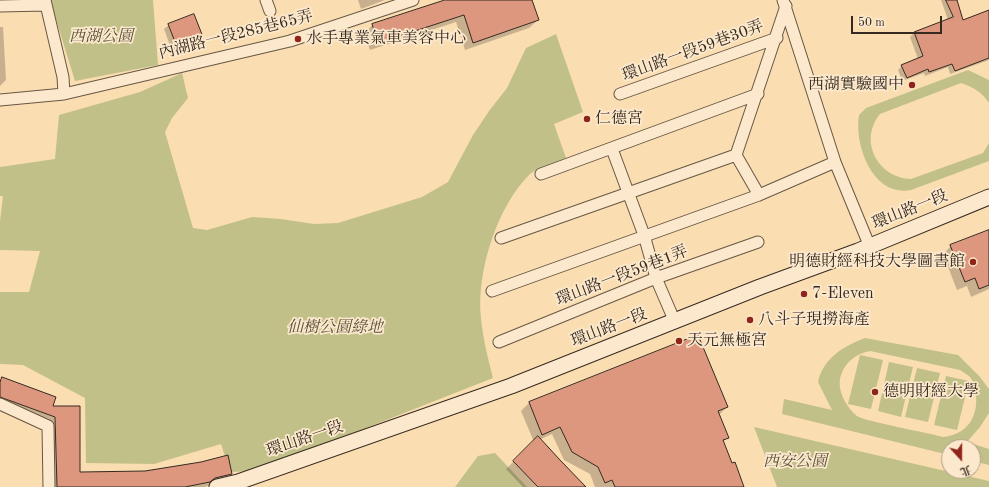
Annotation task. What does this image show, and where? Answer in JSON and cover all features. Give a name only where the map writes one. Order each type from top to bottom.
[{"type":"street","points":[[266,0],[270,11]]},
{"type":"street","name":"內湖路一段285巷65弄","points":[[0,100],[64,94],[290,40],[413,0]]},
{"type":"street","points":[[0,6],[45,3],[63,77],[64,94]]},
{"type":"street","points":[[759,195],[736,155],[777,38],[785,3]]},
{"type":"street","points":[[785,3],[835,162],[870,247]]},
{"type":"street","name":"環山路一段59巷30弄","points":[[620,94],[777,38]]},
{"type":"street","points":[[541,174],[758,94]]},
{"type":"street","points":[[612,149],[644,235],[656,278],[675,322]]},
{"type":"street","points":[[501,238],[736,155]]},
{"type":"street","points":[[492,291],[644,235],[759,195],[835,162]]},
{"type":"street","name":"環山路一段","points":[[217,487],[238,482],[511,386],[760,287],[870,247],[989,197]]},
{"type":"street","name":"環山路一段59巷1弄","points":[[498,342],[656,278],[758,242]]},
{"type":"street","points":[[0,404],[48,426],[49,487]]},
{"type":"green space","name":"西湖公園","points":[[50,0],[153,0],[158,65],[75,81]]},
{"type":"green space","name":"仙樹公園綠地","points":[[556,34],[583,112],[554,124],[566,158],[542,167],[530,174],[518,188],[508,204],[491,241],[482,281],[480,300],[483,333],[493,378],[257,471],[230,472],[221,444],[154,464],[86,463],[85,398],[23,365],[0,364],[0,292],[29,292],[40,251],[0,250],[0,221],[3,196],[0,196],[0,167],[55,159],[59,115],[140,92],[182,73],[188,98],[172,118],[165,132],[193,228],[207,230],[252,217],[281,219],[314,224],[338,223],[422,197],[448,182],[473,135],[507,88],[526,48]]},
{"type":"green space","points":[[968,70],[989,80],[989,103],[977,90],[961,83],[880,114],[871,135],[871,146],[881,165],[889,172],[899,177],[911,179],[983,153],[989,143],[989,161],[911,190],[898,190],[886,186],[877,178],[869,167],[863,154],[858,127],[859,115],[866,108]]},
{"type":"green space","points":[[865,338],[958,355],[980,377],[989,389],[989,413],[970,439],[941,439],[941,453],[782,414],[784,399],[832,410],[818,382],[824,366],[842,349]],"holes":[[[870,351],[960,370],[970,377],[976,396],[973,418],[969,424],[958,433],[943,437],[871,421],[857,416],[846,403],[840,386],[841,375],[849,362],[856,356]]]},
{"type":"green space","points":[[860,355],[883,360],[871,409],[848,404]]},
{"type":"green space","points":[[889,362],[913,367],[901,417],[878,411]]},
{"type":"green space","points":[[917,368],[940,373],[928,422],[905,417]]},
{"type":"green space","points":[[946,376],[969,381],[957,430],[934,425]]},
{"type":"green space","name":"西安公園","points":[[754,427],[941,470],[941,479],[980,479],[989,481],[989,487],[777,487]]},
{"type":"green space","points":[[981,446],[989,449],[989,465],[981,463]]},
{"type":"green space","points":[[495,453],[527,487],[455,487],[478,456]]},
{"type":"building","points":[[445,0],[532,0],[539,20],[473,43],[464,15],[378,43],[372,24]]},
{"type":"building","points":[[946,0],[957,0],[963,20],[989,10],[989,58],[955,71],[952,64],[929,72],[928,69],[907,78],[901,65],[923,56],[914,32],[953,17]]},
{"type":"building","points":[[194,14],[203,37],[177,47],[168,24]]},
{"type":"building","name":"明德財經科技大學圖書館","points":[[989,230],[989,285],[979,289],[975,278],[965,282],[950,245]]},
{"type":"building","points":[[698,335],[728,407],[718,411],[729,438],[723,440],[732,463],[735,462],[744,487],[615,487],[612,480],[605,483],[598,467],[572,452],[560,427],[542,435],[529,402]]},
{"type":"building","points":[[2,377],[56,397],[53,406],[80,406],[80,472],[145,471],[201,462],[228,455],[232,474],[215,478],[210,482],[185,487],[57,487],[55,417],[0,397],[0,383]]},
{"type":"building","points":[[538,436],[586,487],[538,487],[513,461]]},
{"type":"place","name":"水手專業氣車美容中心","points":[[298,39]]},
{"type":"place","name":"西湖實驗國中","points":[[912,85]]},
{"type":"place","name":"仁德宮","points":[[587,119]]},
{"type":"place","name":"明德財經科技大學圖書館","points":[[973,262]]},
{"type":"place","name":"7-Eleven","points":[[804,294]]},
{"type":"place","name":"八斗子現撈海產","points":[[750,320]]},
{"type":"place","name":"天元無極宮","points":[[679,341]]},
{"type":"place","name":"德明財經大學","points":[[875,392]]}]
